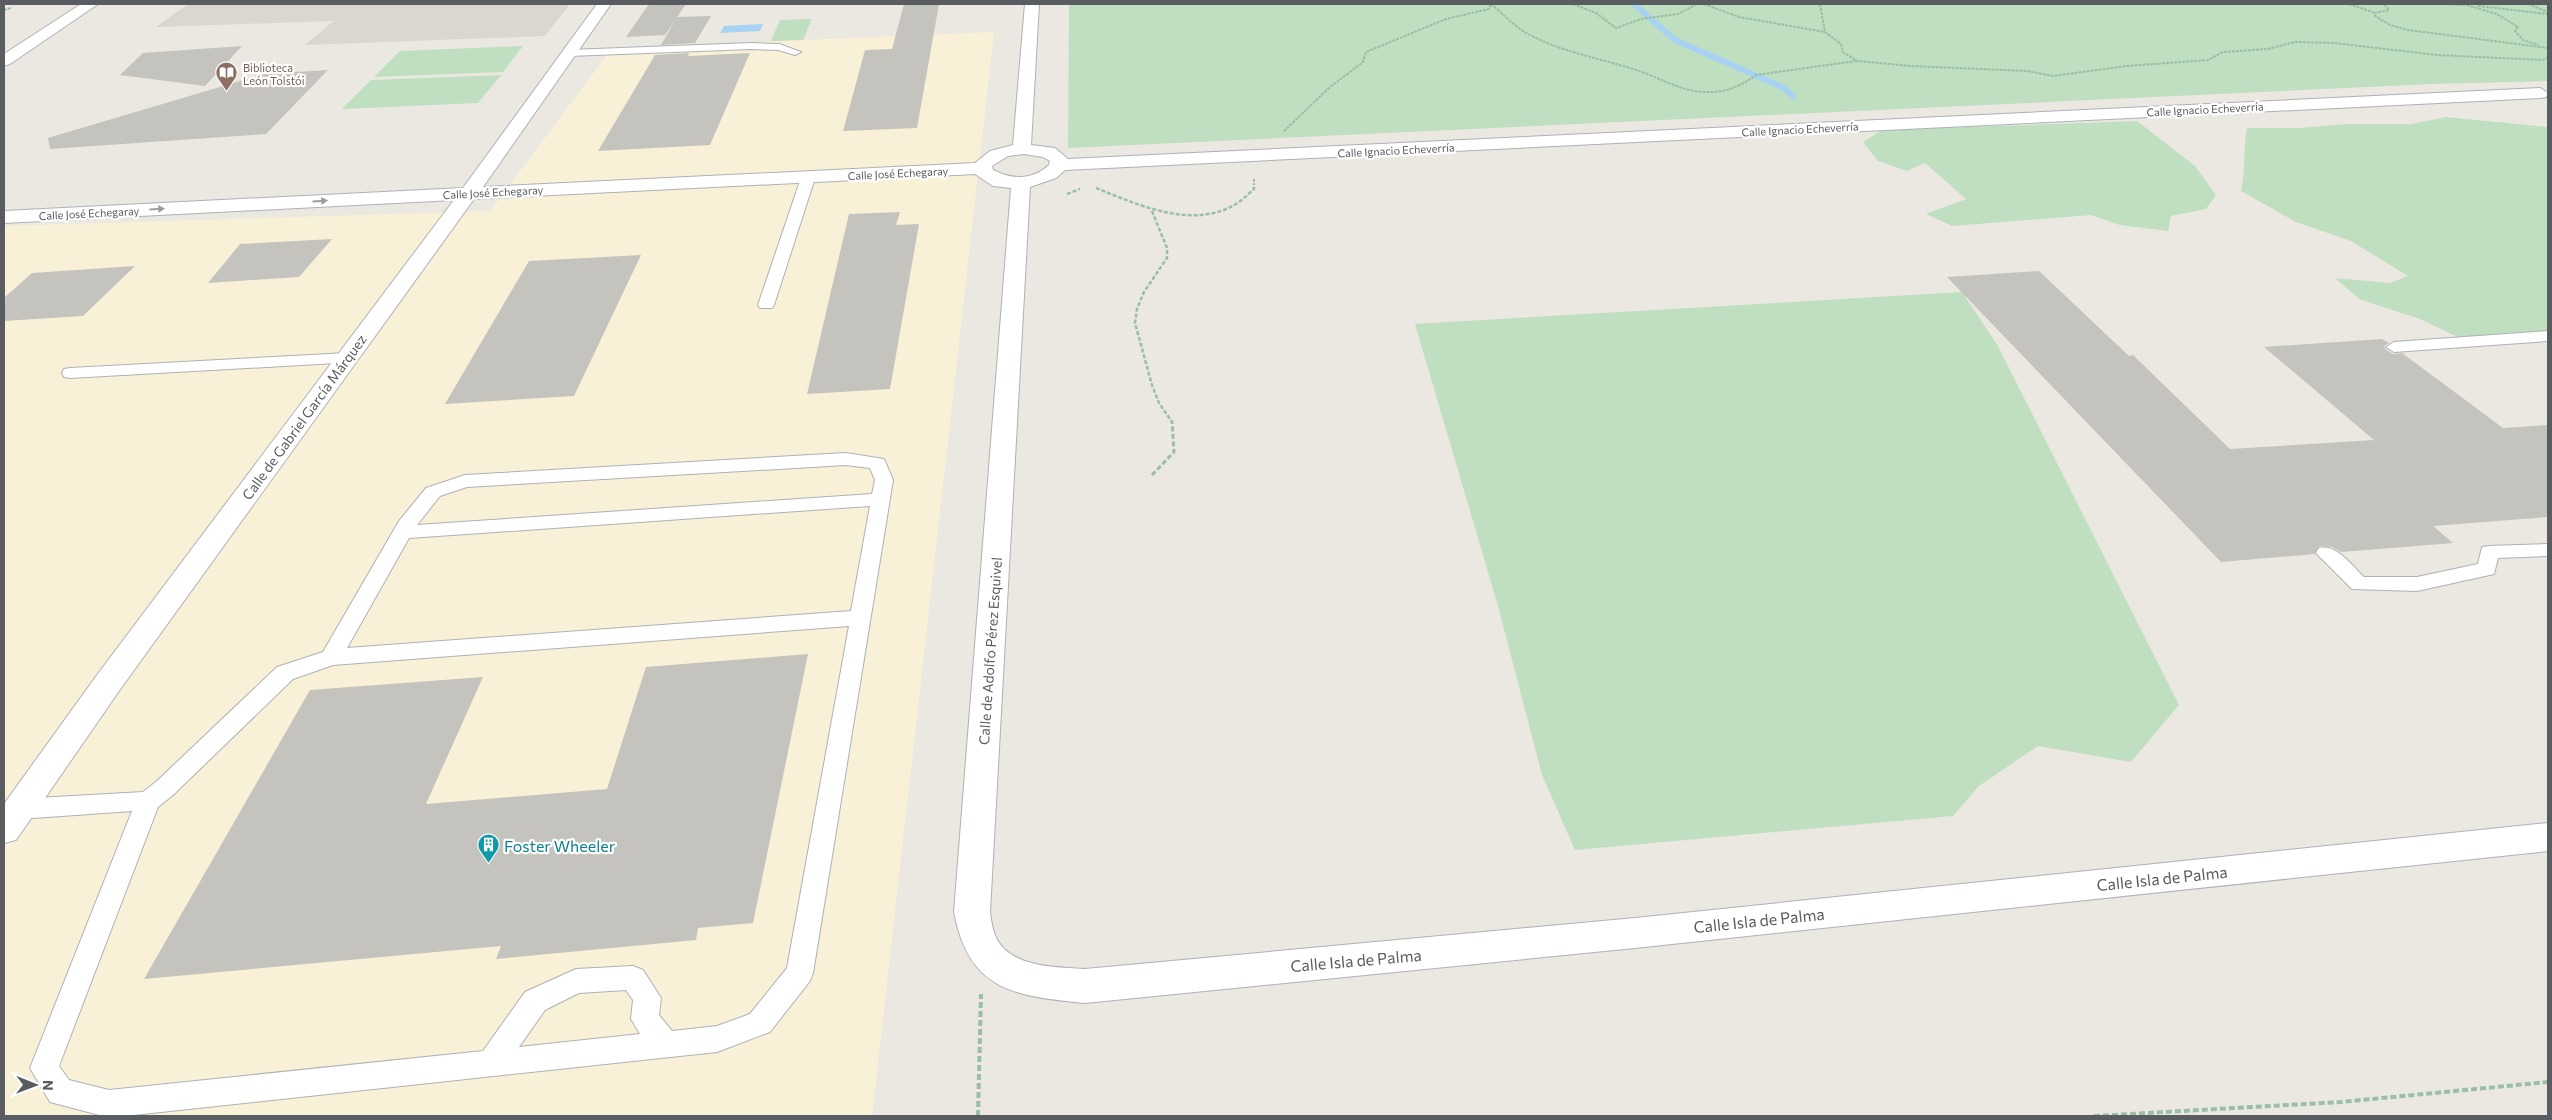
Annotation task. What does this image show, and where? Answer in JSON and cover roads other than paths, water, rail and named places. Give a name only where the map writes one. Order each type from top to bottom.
[{"type":"street","points":[[4,61],[91,4]]},
{"type":"street","name":"Calle de Gabriel García Márquez","points":[[4,830],[469,193],[604,4]]},
{"type":"street","points":[[1022,149],[1032,4]]},
{"type":"street","name":"Calle Ignacio Echeverría","points":[[1060,165],[2540,93]]},
{"type":"street","points":[[1022,149],[1051,153],[1059,160],[1060,165],[1051,175],[1020,193],[984,173],[983,168],[991,157],[1022,149]]},
{"type":"street","name":"Calle José Echegaray","points":[[4,217],[983,168]]},
{"type":"street","name":"Calle de Adolfo Pérez Esquivel","points":[[982,946],[975,934],[972,912],[1020,193]]},
{"type":"street","name":"Calle Isla de Palma","points":[[982,946],[988,957],[998,966],[1028,980],[1085,986],[1626,934],[2548,837]]},
{"type":"lane","points":[[568,53],[751,46],[779,47],[795,52]]},
{"type":"lane","points":[[766,305],[808,178]]},
{"type":"lane","points":[[2394,347],[2548,336]]},
{"type":"lane","points":[[70,374],[348,358]]},
{"type":"lane","points":[[331,657],[402,532],[433,492],[465,481],[846,459],[878,464],[884,480],[800,973],[760,1023],[716,1039],[109,1104],[60,1092],[44,1068],[148,801],[165,788],[285,673],[331,657],[860,618]]},
{"type":"lane","points":[[402,532],[881,499]]},
{"type":"lane","points":[[2326,553],[2359,584],[2417,584],[2487,569],[2490,552],[2548,550]]},
{"type":"lane","points":[[19,808],[148,801]]},
{"type":"lane","points":[[490,1063],[535,1001],[576,981],[633,978],[647,998],[645,1020],[665,1044]]},
{"type":"water","points":[[763,24],[760,31],[720,33],[724,26]]},
{"type":"waterway","points":[[1634,4],[1675,40],[1784,88],[1793,96]]},
{"type":"place","name":"Biblioteca León Tolstói","points":[[227,92]]},
{"type":"place","name":"Foster Wheeler","points":[[488,864]]}]
